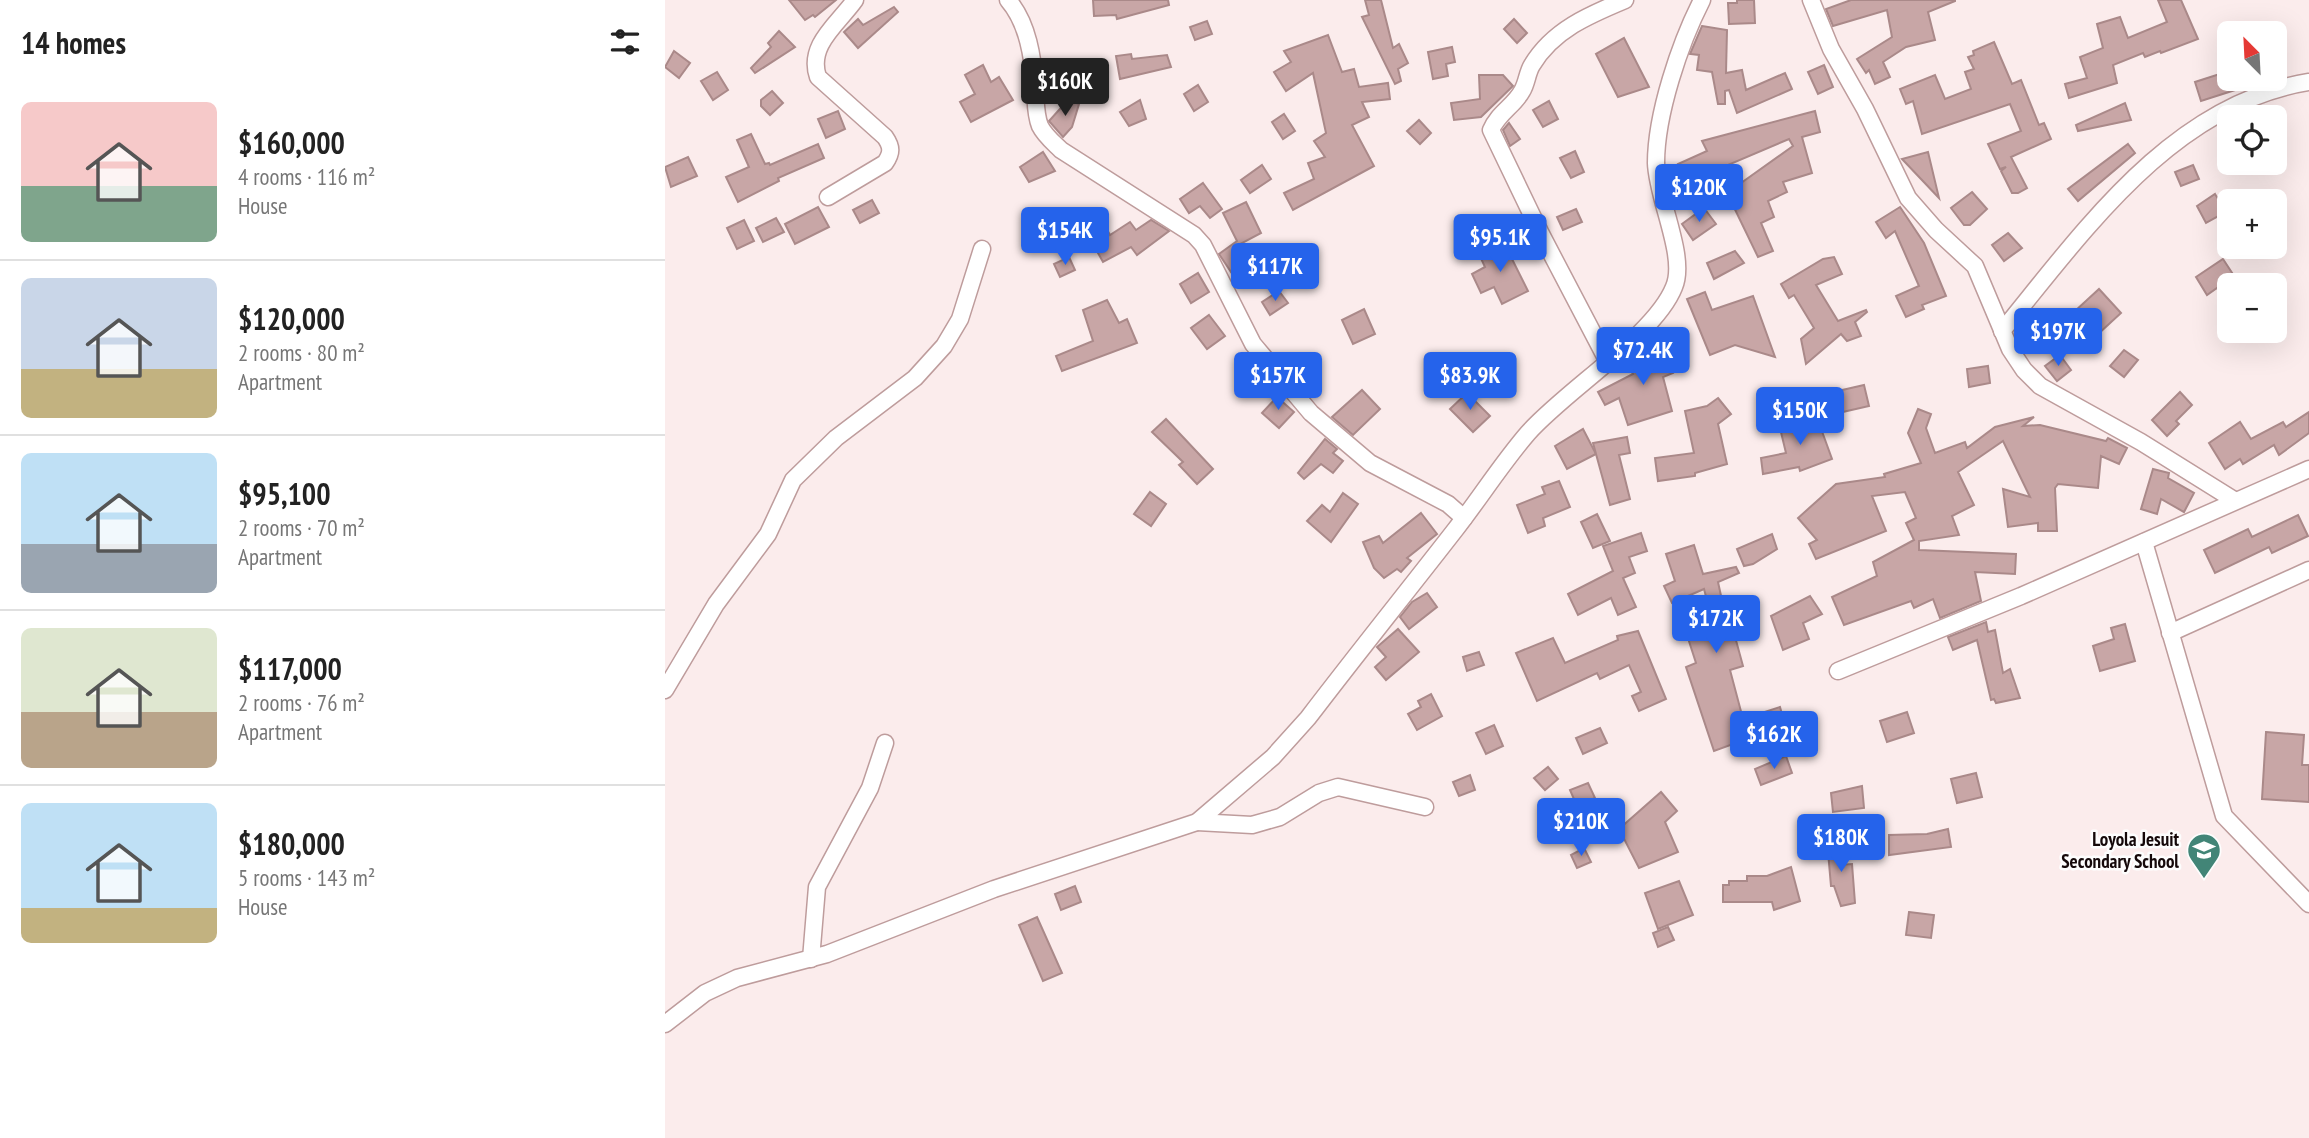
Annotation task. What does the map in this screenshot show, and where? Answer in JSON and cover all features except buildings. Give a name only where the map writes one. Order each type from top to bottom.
[{"type":"street","points":[[828,197],[885,163],[891,155],[890,145],[885,137],[818,77],[815,67],[814,53],[818,45],[855,0]]},
{"type":"street","points":[[1008,0],[1016,9],[1028,41],[1034,68],[1037,116],[1046,135],[1061,150],[1199,240],[1253,344],[1311,413],[1370,463],[1448,504],[1464,518]]},
{"type":"street","points":[[1607,360],[1541,234],[1491,130],[1498,117],[1521,92],[1532,66],[1556,36],[1590,15],[1625,0]]},
{"type":"street","points":[[1197,822],[1273,757],[1308,718],[1527,434],[1574,387],[1653,317],[1675,287],[1678,258],[1658,181],[1658,134],[1682,52],[1702,0]]},
{"type":"street","points":[[1811,0],[1831,49],[1865,109],[1908,198],[1935,230],[1975,266],[2002,331],[2017,359],[2040,386],[2141,442],[2234,500]]},
{"type":"street","points":[[2002,331],[2096,218],[2185,135],[2231,106],[2276,87],[2309,82]]},
{"type":"street","points":[[665,690],[716,604],[768,534],[793,480],[836,438],[915,378],[944,346],[960,319],[982,249]]},
{"type":"street","points":[[1838,671],[2309,469]]},
{"type":"street","points":[[2144,542],[2224,816],[2309,904]]},
{"type":"street","points":[[2170,633],[2309,570]]},
{"type":"street","points":[[811,959],[817,887],[870,789],[885,743]]},
{"type":"street","points":[[665,1024],[705,993],[737,978],[811,959],[994,889],[1197,822],[1252,825],[1280,817],[1319,793],[1338,787],[1425,807]]},
{"type":"place","name":"Loyola Jesuit Secondary School","points":[[2204,880]]}]
